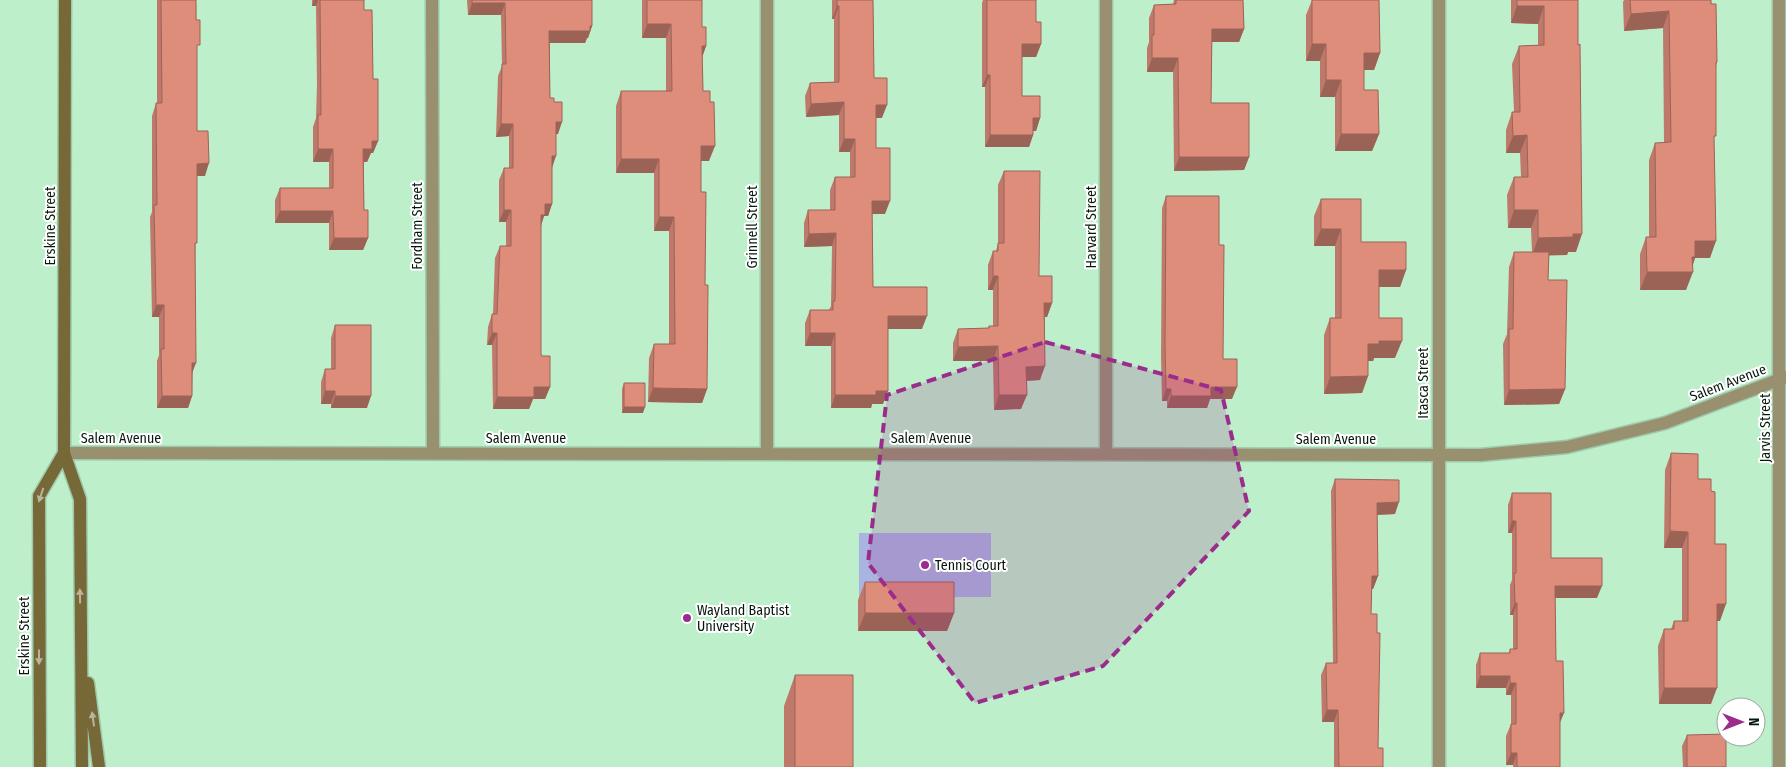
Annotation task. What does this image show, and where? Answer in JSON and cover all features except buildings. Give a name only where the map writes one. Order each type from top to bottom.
[{"type":"main road","name":"Erskine Street","points":[[65,0],[64,452],[80,499],[82,767]]},
{"type":"main road","name":"Erskine Street","points":[[40,767],[39,496],[64,452]]},
{"type":"main road","points":[[81,631],[100,767]]},
{"type":"main road","points":[[30,767],[40,742]]},
{"type":"street","name":"Fordham Street","points":[[432,0],[432,453]]},
{"type":"street","name":"Grinnell Street","points":[[767,0],[767,453]]},
{"type":"street","name":"Harvard Street","points":[[1106,0],[1106,454]]},
{"type":"street","name":"Itasca Street","points":[[1439,0],[1439,767]]},
{"type":"street","name":"Jarvis Street","points":[[1779,0],[1783,378],[1779,767]]},
{"type":"street","name":"Salem Avenue","points":[[64,452],[1481,455],[1567,447],[1665,423],[1783,378]]},
{"type":"highlighted area","points":[[1045,342],[1221,390],[1249,511],[1103,666],[975,703],[868,563],[887,395]]},
{"type":"shaded area","name":"Tennis Court","points":[[859,533],[991,533],[991,597],[859,597]]},
{"type":"place","name":"Tennis Court","points":[[925,565]]},
{"type":"place","name":"Wayland Baptist University","points":[[687,618]]}]
